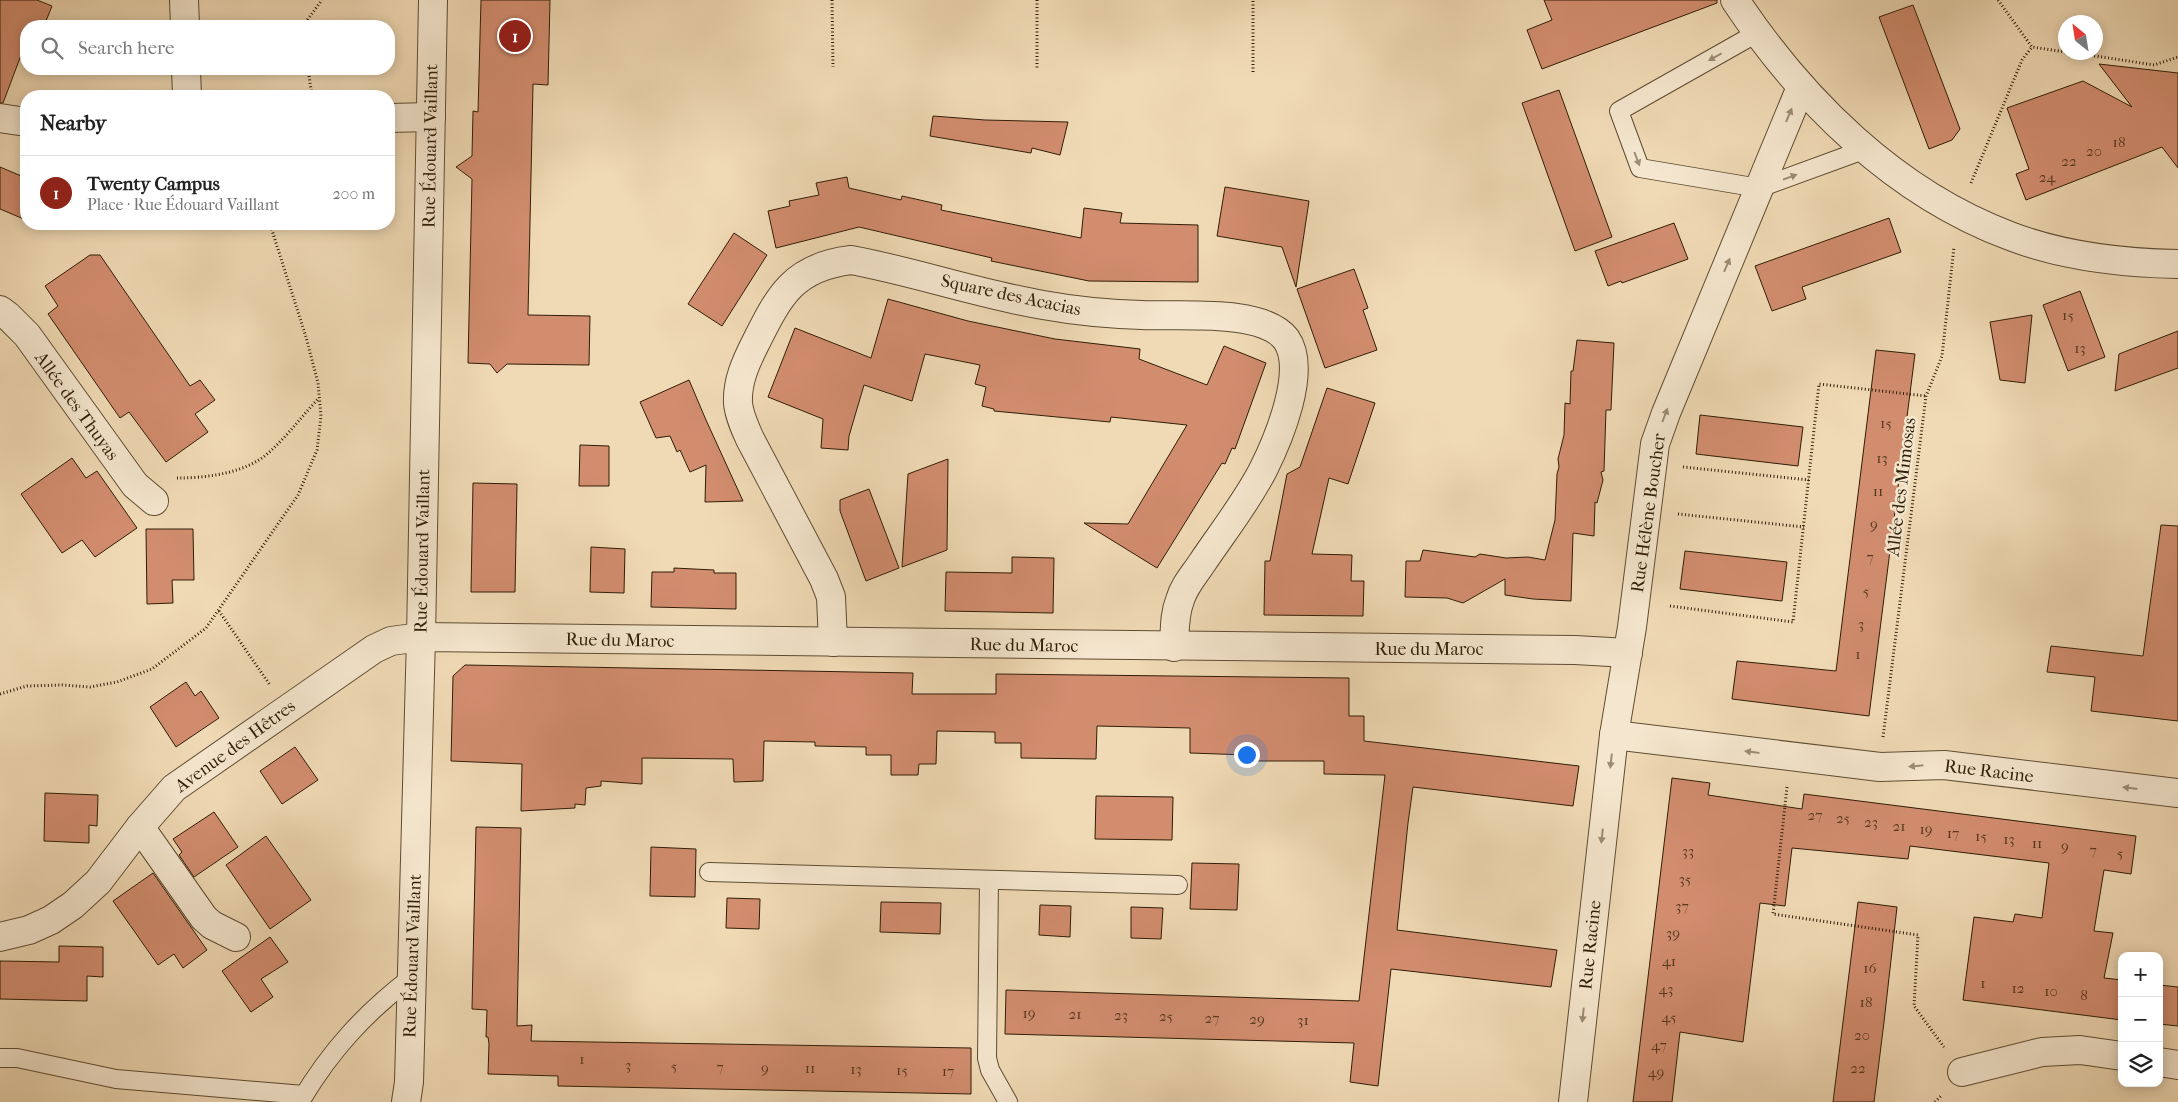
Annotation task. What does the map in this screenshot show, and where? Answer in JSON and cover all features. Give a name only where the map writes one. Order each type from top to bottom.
[{"type":"street","points":[[184,0],[185,20]]},
{"type":"street","name":"Rue Édouard Vaillant","points":[[406,1102],[409,1082],[421,637],[433,0]]},
{"type":"street","points":[[1735,0],[1757,33],[1801,87],[1824,111],[1866,149],[1922,191],[1958,213],[2011,237],[2038,245],[2091,256],[2178,264]]},
{"type":"street","points":[[186,75],[187,90]]},
{"type":"street","name":"Rue Hélène Boucher","points":[[1607,787],[1628,653],[1653,460],[1660,429],[1801,87]]},
{"type":"street","points":[[395,118],[430,117]]},
{"type":"street","points":[[0,118],[20,121]]},
{"type":"street","name":"Square des Acacias","points":[[833,642],[831,597],[824,579],[750,439],[742,422],[738,403],[739,385],[745,365],[774,305],[783,293],[814,269],[831,263],[851,260],[1043,305],[1127,315],[1238,318],[1260,322],[1276,329],[1286,340],[1294,356],[1295,374],[1291,396],[1273,447],[1262,472],[1185,588],[1175,618],[1174,647]]},
{"type":"street","name":"Allée des Thuyas","points":[[0,310],[27,335],[129,478],[140,491],[154,501]]},
{"type":"street","name":"Rue du Maroc","points":[[421,637],[1174,647],[1575,650],[1628,653]]},
{"type":"street","name":"Avenue des Hêtres","points":[[0,937],[29,930],[51,920],[73,905],[98,882],[140,827],[174,788],[382,644],[398,639],[421,637]]},
{"type":"street","points":[[1614,735],[1795,757]]},
{"type":"street","name":"Rue Racine","points":[[1795,757],[1880,767],[1944,765],[2178,794]]},
{"type":"street","name":"Rue Racine","points":[[1573,1102],[1607,787]]},
{"type":"street","points":[[140,827],[204,918],[212,925],[236,937]]},
{"type":"street","points":[[1962,1072],[2042,1052],[2080,1050],[2118,1055]]},
{"type":"street","points":[[2163,1063],[2178,1065]]},
{"type":"lane","points":[[1757,33],[1619,111],[1640,168],[1759,188],[1866,149]]},
{"type":"lane","points":[[709,872],[1178,885]]},
{"type":"lane","points":[[989,880],[987,1058],[990,1070],[1008,1102]]},
{"type":"lane","points":[[0,1058],[17,1058],[116,1079],[302,1098],[313,1078],[338,1045],[380,1001],[412,977]]},
{"type":"path","points":[[307,20],[322,0]]},
{"type":"path","points":[[832,0],[833,67]]},
{"type":"path","points":[[1037,0],[1037,68]]},
{"type":"path","points":[[1253,72],[1254,0]]},
{"type":"path","points":[[1998,0],[2032,47],[2058,51]]},
{"type":"path","name":"Allée des Mimosas","points":[[1880,767],[1926,396],[1942,356],[1958,213],[2022,60],[2032,47]]},
{"type":"path","points":[[2103,57],[2154,65],[2178,57]]},
{"type":"path","points":[[309,75],[311,90]]},
{"type":"path","points":[[0,694],[27,686],[62,685],[90,687],[117,682],[152,669],[206,628],[219,612],[298,495],[318,450],[321,416],[318,383],[306,337],[272,230]]},
{"type":"path","points":[[1670,606],[1793,622],[1819,384],[1926,396]]},
{"type":"path","points":[[129,478],[203,478],[246,466],[264,456],[277,444],[319,398]]},
{"type":"path","points":[[1682,467],[1809,480]]},
{"type":"path","points":[[1677,514],[1804,527]]},
{"type":"path","points":[[219,612],[287,708]]},
{"type":"path","points":[[1795,757],[1773,914],[1918,935],[1914,1006],[1962,1072],[1936,1102]]},
{"type":"building","points":[[0,0],[37,0],[52,6],[46,20],[20,20],[20,58],[3,103],[0,103]]},
{"type":"building","points":[[481,0],[550,0],[548,85],[533,84],[528,315],[590,316],[589,365],[507,364],[497,373],[490,364],[468,363],[472,179],[456,167],[472,156],[473,111],[478,112]]},
{"type":"building","points":[[1544,0],[1717,0],[1717,3],[1542,69],[1527,30],[1552,20]]},
{"type":"building","points":[[1913,5],[1960,129],[1952,140],[1929,149],[1879,17]]},
{"type":"building","points":[[2099,64],[2178,73],[2178,168],[2162,147],[2026,200],[2016,174],[2029,169],[2007,108],[2083,81],[2132,107]]},
{"type":"building","points":[[1559,90],[1612,237],[1575,251],[1522,103]]},
{"type":"building","points":[[933,116],[985,120],[1068,122],[1060,155],[1032,148],[1031,153],[930,136]]},
{"type":"building","points":[[0,167],[20,175],[20,217],[0,209]]},
{"type":"building","points":[[847,177],[849,188],[901,200],[902,196],[942,205],[941,210],[1081,238],[1084,208],[1122,213],[1120,223],[1198,225],[1198,282],[1089,281],[991,261],[992,258],[859,227],[776,248],[768,211],[790,206],[789,201],[819,195],[816,183]]},
{"type":"building","points":[[1225,187],[1309,201],[1296,287],[1282,247],[1217,236]]},
{"type":"building","points":[[1889,218],[1901,252],[1802,287],[1806,299],[1772,311],[1755,266]]},
{"type":"building","points":[[1674,223],[1688,259],[1622,283],[1621,281],[1608,286],[1595,251]]},
{"type":"building","points":[[734,233],[767,255],[722,326],[688,304]]},
{"type":"building","points":[[90,255],[100,255],[190,386],[200,380],[215,400],[195,414],[208,432],[166,462],[129,412],[120,418],[48,314],[58,306],[45,286]]},
{"type":"building","points":[[1354,269],[1368,308],[1363,310],[1377,350],[1325,368],[1297,289]]},
{"type":"building","points":[[2080,291],[2105,357],[2068,371],[2043,305]]},
{"type":"building","points":[[888,299],[968,321],[1055,339],[1140,349],[1139,359],[1207,385],[1224,346],[1266,363],[1235,449],[1232,448],[1225,464],[1222,463],[1157,568],[1084,523],[1128,524],[1187,425],[1111,417],[1110,422],[994,411],[994,409],[982,406],[986,387],[975,384],[980,365],[925,354],[912,401],[864,385],[849,436],[848,450],[821,448],[823,419],[768,397],[795,328],[871,358]]},
{"type":"building","points":[[2032,315],[2025,383],[2000,380],[1990,322]]},
{"type":"building","points":[[2178,331],[2178,368],[2115,391],[2119,354]]},
{"type":"building","points":[[1577,340],[1614,343],[1611,410],[1606,410],[1604,471],[1601,472],[1603,480],[1597,503],[1595,502],[1594,536],[1573,533],[1571,601],[1505,595],[1505,579],[1463,603],[1447,598],[1405,597],[1406,561],[1420,561],[1423,550],[1475,557],[1480,554],[1506,558],[1528,557],[1545,560],[1555,520],[1558,459],[1564,435],[1565,403],[1570,404],[1571,371],[1573,371]]},
{"type":"building","points":[[1876,350],[1915,354],[1869,716],[1732,699],[1737,661],[1836,671]]},
{"type":"building","points":[[689,380],[743,501],[705,502],[706,465],[690,472],[680,450],[677,452],[670,436],[656,438],[640,402]]},
{"type":"building","points":[[1327,388],[1375,403],[1348,484],[1329,478],[1312,554],[1352,555],[1351,581],[1364,581],[1363,616],[1264,615],[1265,561],[1270,561],[1287,474],[1300,467]]},
{"type":"building","points":[[1700,415],[1803,427],[1798,466],[1696,454]]},
{"type":"building","points":[[580,445],[609,446],[609,486],[579,486]]},
{"type":"building","points":[[72,458],[86,478],[97,471],[137,528],[95,557],[82,540],[62,553],[21,494]]},
{"type":"building","points":[[948,459],[947,550],[902,567],[908,474]]},
{"type":"building","points":[[473,483],[517,484],[515,592],[471,592]]},
{"type":"building","points":[[869,489],[899,568],[866,581],[840,511],[840,500]]},
{"type":"building","points":[[2161,525],[2178,526],[2178,721],[2091,711],[2095,677],[2047,672],[2051,646],[2143,656]]},
{"type":"building","points":[[146,529],[193,529],[194,580],[172,580],[173,603],[147,604]]},
{"type":"building","points":[[591,547],[625,549],[624,593],[590,592]]},
{"type":"building","points":[[1685,551],[1787,562],[1782,601],[1680,589]]},
{"type":"building","points":[[1012,557],[1054,558],[1053,613],[945,611],[946,572],[1012,573]]},
{"type":"building","points":[[674,568],[714,570],[714,573],[736,573],[736,609],[651,607],[652,572],[674,572]]},
{"type":"building","points":[[465,665],[913,673],[912,694],[996,694],[996,674],[1349,678],[1349,716],[1364,716],[1364,741],[1579,766],[1573,806],[1413,787],[1408,823],[1397,930],[1557,950],[1551,987],[1391,969],[1378,1086],[1350,1082],[1354,1043],[1005,1034],[1006,990],[1359,1001],[1385,775],[1324,774],[1324,761],[1247,761],[1247,755],[1190,753],[1190,728],[1097,726],[1096,759],[1021,758],[1021,743],[995,743],[995,732],[937,731],[936,764],[919,764],[918,775],[891,775],[891,755],[866,755],[866,747],[815,746],[815,742],[764,741],[763,781],[734,782],[733,759],[642,758],[642,784],[601,781],[601,786],[586,788],[585,805],[575,804],[575,808],[521,811],[522,764],[451,761],[453,676]]},
{"type":"building","points":[[186,682],[195,696],[201,691],[219,718],[176,747],[150,707]]},
{"type":"building","points":[[295,747],[318,780],[282,804],[260,771]]},
{"type":"building","points":[[1672,778],[1710,783],[1708,795],[1802,809],[1804,794],[2136,836],[2131,874],[2104,870],[2094,931],[2113,933],[2104,978],[2118,980],[2118,1019],[1963,1000],[1974,917],[2013,922],[2015,914],[2042,918],[2049,863],[1910,846],[1908,859],[1792,848],[1785,906],[1760,903],[1743,1042],[1680,1032],[1672,1102],[1633,1102]]},
{"type":"building","points":[[45,793],[98,795],[97,826],[89,825],[89,843],[44,841]]},
{"type":"building","points":[[1096,796],[1173,797],[1172,840],[1095,839]]},
{"type":"building","points":[[214,812],[238,847],[194,877],[179,855],[182,852],[173,839]]},
{"type":"building","points":[[476,827],[521,828],[517,1026],[532,1025],[531,1041],[971,1048],[971,1094],[558,1086],[558,1076],[488,1074],[487,1010],[472,1009]]},
{"type":"building","points":[[266,836],[311,900],[270,929],[226,865]]},
{"type":"building","points":[[651,847],[696,849],[695,897],[650,896]]},
{"type":"building","points":[[1192,863],[1239,864],[1237,910],[1190,909]]},
{"type":"building","points":[[153,873],[207,950],[183,968],[174,954],[158,965],[113,901]]},
{"type":"building","points":[[727,898],[760,899],[759,929],[726,928]]},
{"type":"building","points":[[881,902],[941,903],[940,934],[880,932]]},
{"type":"building","points":[[1858,902],[1897,907],[1874,1102],[1833,1102]]},
{"type":"building","points":[[1040,905],[1071,906],[1070,937],[1039,935]]},
{"type":"building","points":[[1131,907],[1163,908],[1161,939],[1131,938]]},
{"type":"building","points":[[270,937],[288,962],[261,979],[273,997],[251,1012],[222,971]]},
{"type":"building","points":[[59,946],[103,947],[103,977],[87,976],[87,1001],[0,999],[0,961],[59,962]]},
{"type":"building","points":[[2163,985],[2178,987],[2178,1026],[2163,1024]]},
{"type":"place","name":"Twenty Campus","points":[[515,36]]}]
